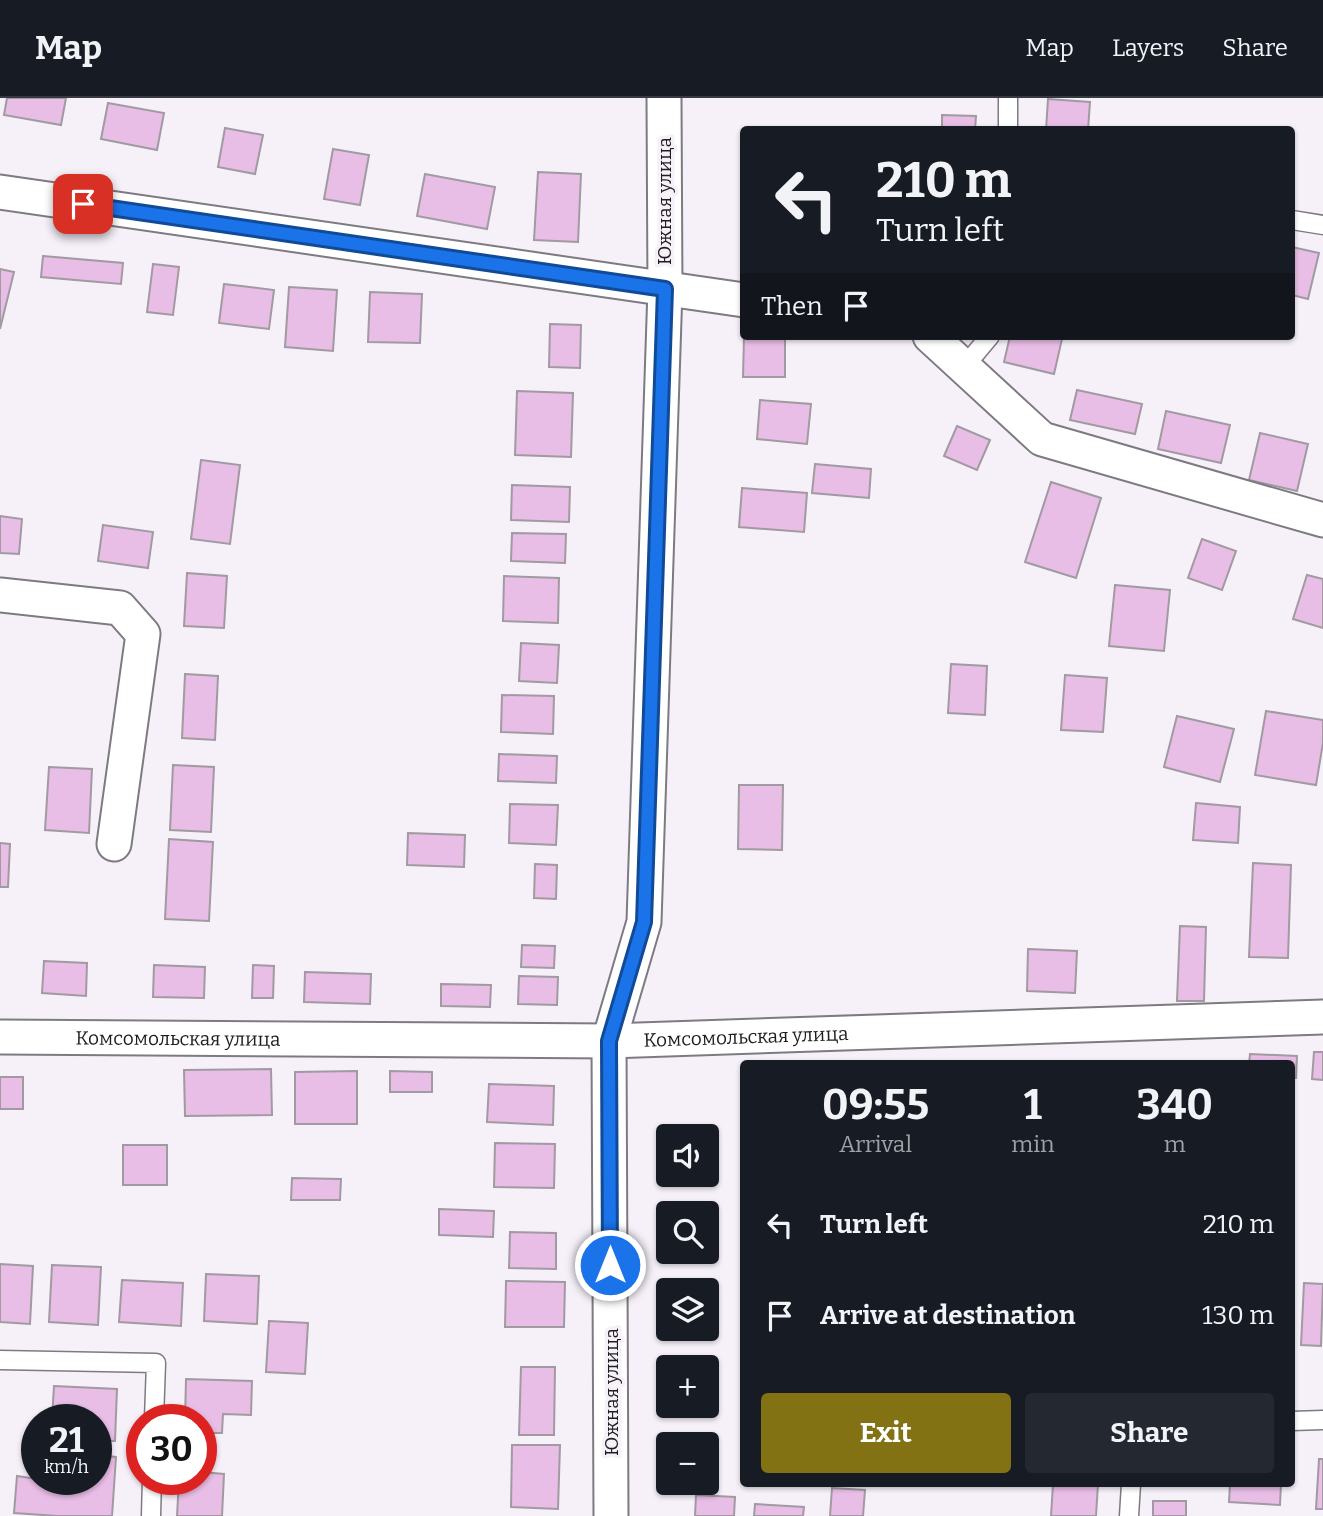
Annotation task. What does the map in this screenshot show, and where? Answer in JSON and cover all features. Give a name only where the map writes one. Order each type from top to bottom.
[{"type":"street","name":"Южная улица","points":[[611,1516],[609,1041],[644,922],[665,289],[664,98]]},
{"type":"street","points":[[0,192],[740,299]]},
{"type":"street","points":[[934,340],[1042,439],[1323,520]]},
{"type":"street","points":[[0,595],[120,608],[143,634],[114,844]]},
{"type":"street","name":"Комсомольская улица","points":[[0,1037],[609,1041],[1323,1017]]},
{"type":"lane","points":[[1008,98],[1008,126]]},
{"type":"lane","points":[[1295,220],[1323,225]]},
{"type":"lane","points":[[964,367],[987,340]]},
{"type":"lane","points":[[0,1360],[156,1363],[155,1404]]},
{"type":"lane","points":[[1295,1420],[1323,1420]]},
{"type":"lane","points":[[1129,1516],[1130,1487]]},
{"type":"lane","points":[[151,1516],[152,1495]]},
{"type":"building","points":[[7,98],[66,98],[61,125],[4,115]]},
{"type":"building","points":[[1048,99],[1090,102],[1088,126],[1046,126]]},
{"type":"building","points":[[108,103],[164,113],[157,150],[101,139]]},
{"type":"building","points":[[942,115],[976,116],[975,126],[942,126]]},
{"type":"building","points":[[225,128],[263,135],[255,174],[218,167]]},
{"type":"building","points":[[333,149],[369,155],[360,205],[324,199]]},
{"type":"building","points":[[538,172],[581,174],[578,242],[534,240]]},
{"type":"building","points":[[425,174],[495,187],[487,229],[417,216]]},
{"type":"building","points":[[1295,248],[1319,253],[1308,299],[1295,296]]},
{"type":"building","points":[[43,256],[123,263],[121,284],[41,277]]},
{"type":"building","points":[[153,264],[179,267],[173,315],[147,312]]},
{"type":"building","points":[[0,269],[14,272],[0,329]]},
{"type":"building","points":[[224,284],[274,290],[269,329],[219,323]]},
{"type":"building","points":[[289,287],[337,290],[333,351],[285,347]]},
{"type":"building","points":[[370,292],[422,294],[420,343],[368,342]]},
{"type":"building","points":[[550,324],[581,325],[580,368],[549,367]]},
{"type":"building","points":[[744,340],[785,340],[785,377],[743,377]]},
{"type":"building","points":[[1009,340],[1062,340],[1054,374],[1004,362]]},
{"type":"building","points":[[1077,390],[1142,404],[1135,434],[1070,420]]},
{"type":"building","points":[[517,391],[573,393],[571,457],[515,455]]},
{"type":"building","points":[[760,400],[811,404],[807,444],[757,439]]},
{"type":"building","points":[[1166,411],[1230,425],[1221,463],[1158,449]]},
{"type":"building","points":[[957,426],[990,440],[977,470],[944,456]]},
{"type":"building","points":[[1260,433],[1308,444],[1297,491],[1249,480]]},
{"type":"building","points":[[201,460],[240,465],[230,544],[191,539]]},
{"type":"building","points":[[815,464],[871,469],[869,498],[812,493]]},
{"type":"building","points":[[1051,482],[1101,498],[1076,578],[1025,562]]},
{"type":"building","points":[[512,485],[570,487],[569,522],[511,520]]},
{"type":"building","points":[[742,488],[807,493],[804,532],[739,527]]},
{"type":"building","points":[[0,516],[22,519],[19,554],[0,553]]},
{"type":"building","points":[[103,525],[153,532],[148,568],[98,561]]},
{"type":"building","points":[[512,533],[566,534],[565,563],[511,561]]},
{"type":"building","points":[[1202,539],[1236,551],[1222,590],[1188,578]]},
{"type":"building","points":[[187,573],[227,576],[224,628],[184,626]]},
{"type":"building","points":[[1307,575],[1323,579],[1323,628],[1293,619]]},
{"type":"building","points":[[504,576],[559,578],[558,623],[503,621]]},
{"type":"building","points":[[1115,585],[1170,590],[1164,651],[1109,646]]},
{"type":"building","points":[[521,643],[559,645],[557,683],[519,681]]},
{"type":"building","points":[[951,664],[987,666],[985,715],[948,713]]},
{"type":"building","points":[[185,674],[218,676],[215,740],[182,738]]},
{"type":"building","points":[[1065,675],[1107,678],[1103,732],[1061,730]]},
{"type":"building","points":[[502,695],[554,696],[553,734],[501,732]]},
{"type":"building","points":[[1266,711],[1323,720],[1323,743],[1316,785],[1255,775]]},
{"type":"building","points":[[1177,716],[1234,729],[1220,782],[1164,767]]},
{"type":"building","points":[[499,754],[557,756],[556,783],[498,781]]},
{"type":"building","points":[[173,765],[214,767],[211,832],[170,830]]},
{"type":"building","points":[[49,767],[92,769],[89,833],[45,830]]},
{"type":"building","points":[[739,785],[783,785],[782,850],[738,849]]},
{"type":"building","points":[[1196,803],[1240,807],[1238,843],[1193,840]]},
{"type":"building","points":[[510,804],[558,805],[556,845],[509,843]]},
{"type":"building","points":[[408,833],[465,835],[464,867],[407,865]]},
{"type":"building","points":[[169,839],[213,842],[209,921],[165,919]]},
{"type":"building","points":[[0,843],[10,844],[8,887],[0,887]]},
{"type":"building","points":[[1253,863],[1291,865],[1288,958],[1249,957]]},
{"type":"building","points":[[535,864],[557,865],[556,899],[534,898]]},
{"type":"building","points":[[1180,926],[1206,927],[1204,1001],[1177,1001]]},
{"type":"building","points":[[522,945],[555,946],[554,968],[521,967]]},
{"type":"building","points":[[1028,949],[1077,951],[1075,993],[1027,991]]},
{"type":"building","points":[[44,961],[87,963],[86,996],[42,993]]},
{"type":"building","points":[[154,965],[205,967],[204,998],[153,997]]},
{"type":"building","points":[[253,965],[274,966],[273,998],[252,998]]},
{"type":"building","points":[[305,972],[371,974],[370,1004],[304,1002]]},
{"type":"building","points":[[519,976],[558,977],[557,1005],[518,1004]]},
{"type":"building","points":[[441,984],[491,985],[490,1007],[441,1006]]},
{"type":"building","points":[[1314,1052],[1323,1052],[1323,1080],[1312,1079]]},
{"type":"building","points":[[1250,1054],[1297,1056],[1296,1078],[1295,1060],[1249,1060]]},
{"type":"building","points":[[271,1069],[272,1115],[185,1116],[184,1070]]},
{"type":"building","points":[[357,1071],[357,1124],[295,1124],[295,1072]]},
{"type":"building","points":[[390,1071],[432,1072],[432,1092],[390,1092]]},
{"type":"building","points":[[0,1077],[23,1077],[23,1109],[0,1109]]},
{"type":"building","points":[[489,1084],[554,1086],[553,1125],[487,1122]]},
{"type":"building","points":[[495,1143],[555,1144],[554,1188],[494,1187]]},
{"type":"building","points":[[123,1145],[167,1145],[167,1185],[123,1185]]},
{"type":"building","points":[[292,1178],[341,1179],[340,1200],[291,1200]]},
{"type":"building","points":[[439,1209],[494,1211],[493,1237],[439,1235]]},
{"type":"building","points":[[510,1232],[556,1233],[556,1269],[509,1268]]},
{"type":"building","points":[[0,1264],[33,1266],[30,1324],[0,1322]]},
{"type":"building","points":[[52,1265],[101,1267],[98,1325],[49,1322]]},
{"type":"building","points":[[206,1274],[259,1276],[257,1324],[204,1321]]},
{"type":"building","points":[[122,1280],[183,1283],[181,1326],[119,1322]]},
{"type":"building","points":[[506,1281],[565,1282],[564,1327],[505,1327]]},
{"type":"building","points":[[1304,1283],[1323,1284],[1321,1346],[1301,1345]]},
{"type":"building","points":[[269,1321],[308,1323],[305,1374],[266,1372]]},
{"type":"building","points":[[521,1367],[555,1367],[554,1435],[519,1435]]},
{"type":"building","points":[[186,1379],[252,1381],[251,1415],[223,1414],[222,1433],[217,1433],[217,1404],[185,1404]]},
{"type":"building","points":[[54,1386],[117,1389],[115,1441],[112,1441],[112,1404],[53,1404]]},
{"type":"building","points":[[512,1445],[560,1445],[558,1509],[511,1507]]},
{"type":"building","points":[[112,1457],[116,1457],[112,1516],[14,1513],[17,1476],[21,1477],[21,1495],[112,1495]]},
{"type":"building","points":[[1319,1459],[1323,1459],[1323,1509],[1316,1509]]},
{"type":"building","points":[[217,1473],[224,1474],[222,1516],[177,1516],[178,1495],[217,1495]]},
{"type":"building","points":[[1053,1487],[1098,1487],[1096,1516],[1051,1516]]},
{"type":"building","points":[[1230,1487],[1281,1487],[1280,1505],[1229,1502]]},
{"type":"building","points":[[832,1488],[865,1490],[863,1516],[830,1516]]},
{"type":"building","points":[[696,1495],[735,1497],[734,1516],[695,1516]]},
{"type":"building","points":[[1153,1501],[1186,1501],[1186,1516],[1153,1516]]},
{"type":"building","points":[[755,1504],[804,1507],[803,1516],[754,1516]]},
{"type":"route","points":[[83,204],[665,289],[644,922],[609,1041],[610,1265]]}]
